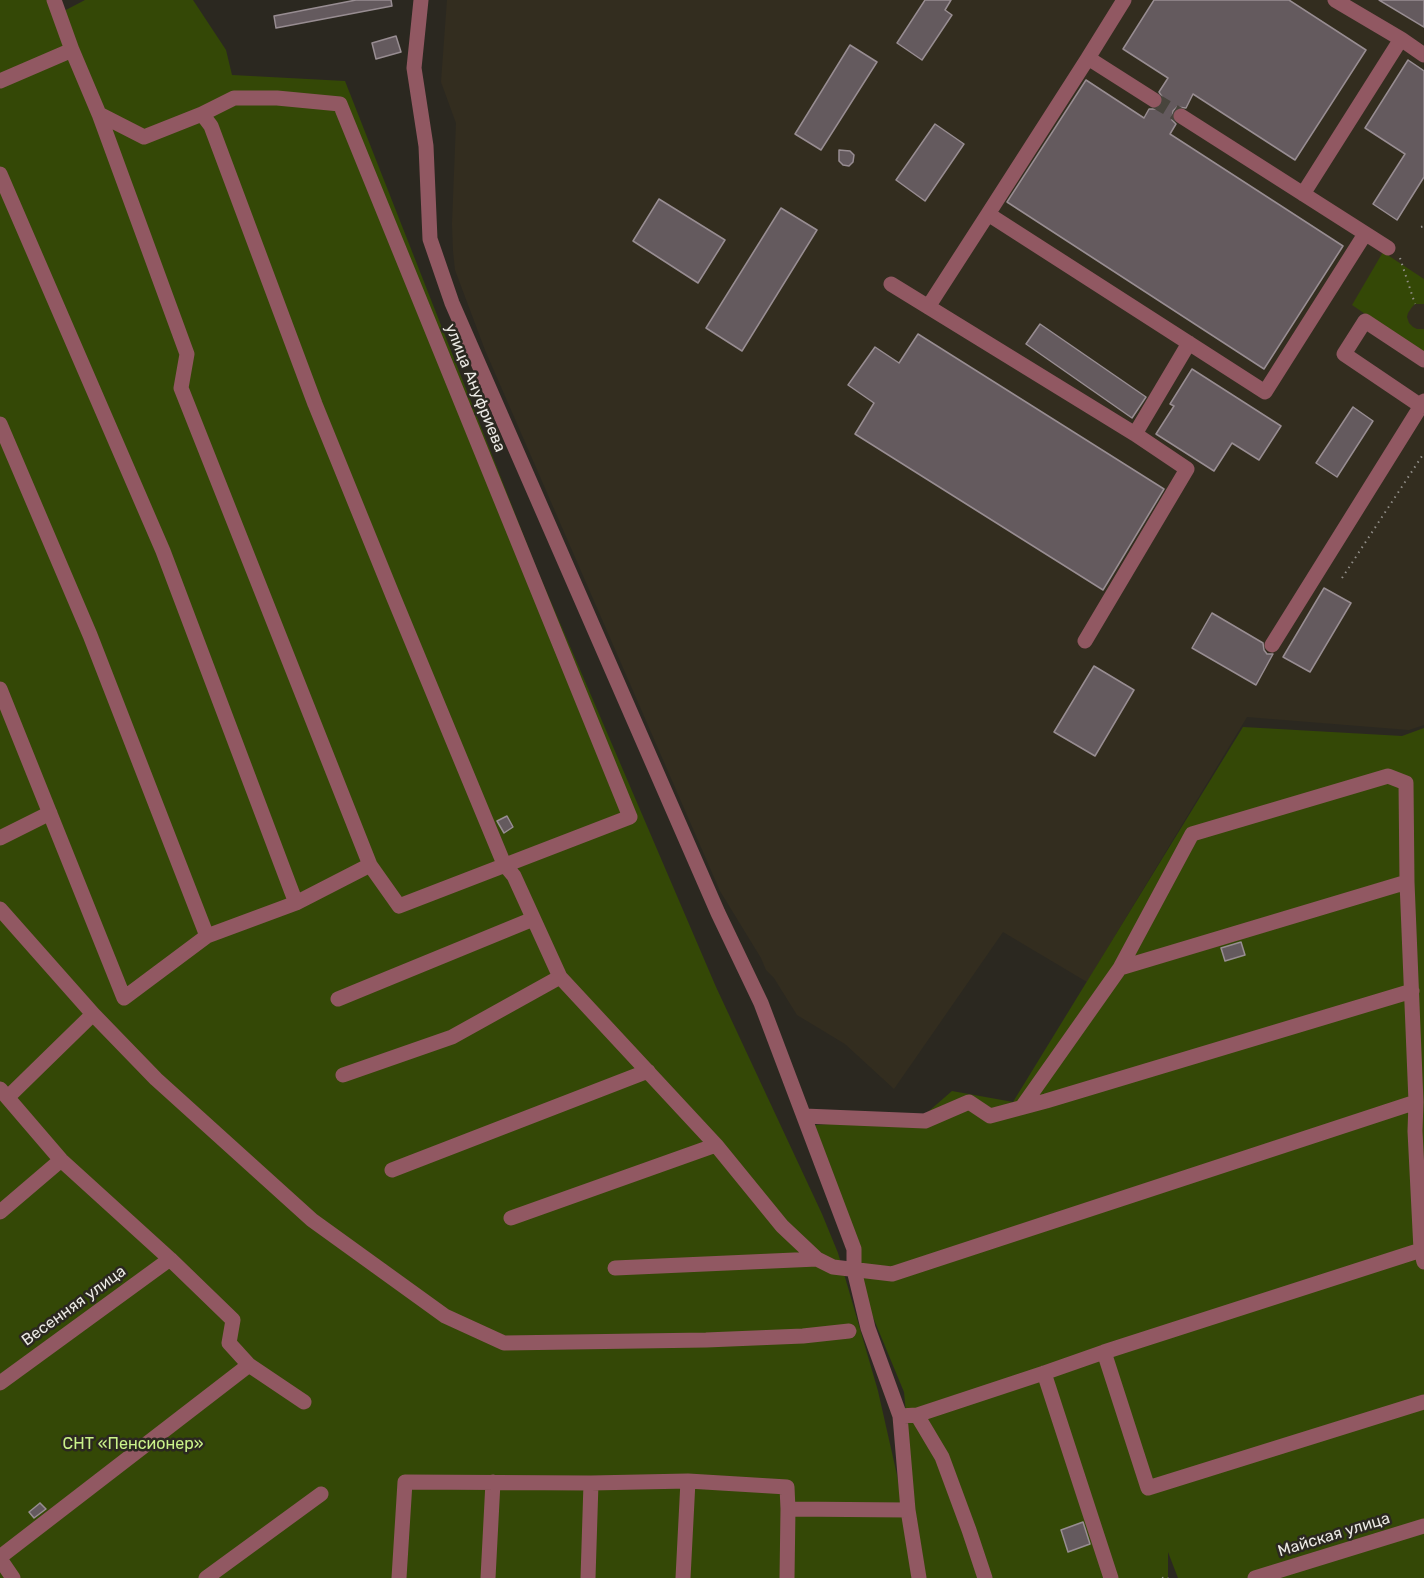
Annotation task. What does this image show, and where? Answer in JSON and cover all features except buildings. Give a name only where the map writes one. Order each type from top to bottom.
[{"type":"street","points":[[54,0],[188,354],[180,388],[370,865],[399,906],[504,864]]},
{"type":"street","points":[[421,0],[414,68],[426,146],[430,238],[452,303],[718,914],[761,1003],[854,1249],[854,1270],[868,1328],[900,1416],[908,1510],[919,1578]]},
{"type":"street","points":[[928,307],[1124,0]]},
{"type":"street","points":[[1335,0],[1424,54]]},
{"type":"street","points":[[1303,194],[1401,39]]},
{"type":"street","points":[[0,81],[72,50]]},
{"type":"street","points":[[1088,58],[1155,100]]},
{"type":"street","name":"улица Ануфриева","points":[[202,114],[234,98],[277,98],[340,104],[630,817],[504,864]]},
{"type":"street","points":[[99,114],[144,137],[202,114],[211,126],[315,404],[393,596],[504,864],[514,876],[560,977],[716,1145],[782,1226],[817,1259],[833,1267],[892,1274],[1416,1102]]},
{"type":"street","points":[[1180,116],[1394,251]]},
{"type":"street","points":[[0,174],[163,551],[296,903]]},
{"type":"street","points":[[988,214],[1265,392],[1365,234]]},
{"type":"street","points":[[891,284],[1135,434],[1187,469],[1085,641]]},
{"type":"street","points":[[1272,645],[1422,403],[1344,354],[1365,321],[1424,360]]},
{"type":"street","points":[[1135,434],[1190,343]]},
{"type":"street","points":[[0,424],[90,635],[207,936]]},
{"type":"street","points":[[0,689],[124,998],[207,936],[296,903],[370,865]]},
{"type":"street","points":[[900,1416],[917,1415],[1104,1352],[1423,1256],[1415,1131],[1419,996],[1407,882],[1406,783],[1388,776],[1192,834],[1120,968],[1022,1107]]},
{"type":"street","points":[[0,838],[50,813]]},
{"type":"street","points":[[1120,968],[1407,882]]},
{"type":"street","points":[[0,909],[93,1014],[156,1079],[312,1220],[445,1316],[504,1342],[706,1340],[803,1336],[849,1331]]},
{"type":"street","points":[[338,999],[533,919]]},
{"type":"street","points":[[343,1075],[452,1036],[560,977]]},
{"type":"street","points":[[804,1116],[925,1121],[969,1102],[990,1116],[1419,996]]},
{"type":"street","points":[[93,1014],[4,1093],[61,1160],[233,1320],[229,1343],[249,1365],[304,1402]]},
{"type":"street","points":[[392,1170],[648,1071]]},
{"type":"street","points":[[511,1218],[716,1145]]},
{"type":"street","points":[[0,1212],[61,1160]]},
{"type":"street","name":"Весенняя улица","points":[[0,1383],[170,1259]]},
{"type":"street","points":[[615,1268],[817,1259]]},
{"type":"street","points":[[1104,1352],[1148,1488],[1424,1402]]},
{"type":"street","points":[[13,1578],[0,1558],[249,1365]]},
{"type":"street","points":[[1044,1373],[1110,1578]]},
{"type":"street","points":[[917,1415],[942,1457],[985,1578]]},
{"type":"street","points":[[683,1578],[688,1481]]},
{"type":"street","points":[[399,1578],[405,1482],[688,1481],[787,1487],[787,1578]]},
{"type":"street","points":[[488,1578],[493,1482]]},
{"type":"street","points":[[588,1578],[591,1483]]},
{"type":"street","points":[[206,1578],[321,1494]]},
{"type":"street","points":[[788,1509],[908,1510]]},
{"type":"street","name":"Майская улица","points":[[1255,1578],[1424,1526]]},
{"type":"path","points":[[1394,251],[1415,304]]},
{"type":"path","points":[[1342,578],[1424,453]]},
{"type":"path","points":[[1162,1578],[1168,1578]]},
{"type":"shaded area","points":[[447,0],[1424,0],[1424,725],[1409,730],[1247,717],[1087,982],[1003,932],[894,1089],[845,1044],[797,1015],[774,978],[766,970],[720,891],[485,350],[455,270],[452,224],[456,123],[441,82]]},
{"type":"green space","name":"СНТ «Пенсионер»","points":[[0,0],[56,0],[62,12],[85,0],[193,0],[226,50],[232,75],[345,81],[536,567],[716,987],[838,1253],[878,1391],[897,1475],[914,1578],[0,1578]]},
{"type":"green space","points":[[1383,252],[1424,279],[1424,304],[1415,304],[1407,317],[1413,327],[1424,329],[1424,354],[1352,305]]},
{"type":"green space","points":[[1243,727],[1402,736],[1424,728],[1424,1578],[1178,1578],[1168,1552],[1168,1578],[926,1578],[915,1510],[904,1392],[863,1293],[860,1253],[815,1125],[921,1118],[952,1091],[1013,1102]]},
{"type":"tunnel","points":[[1154,100],[1181,116]]}]
